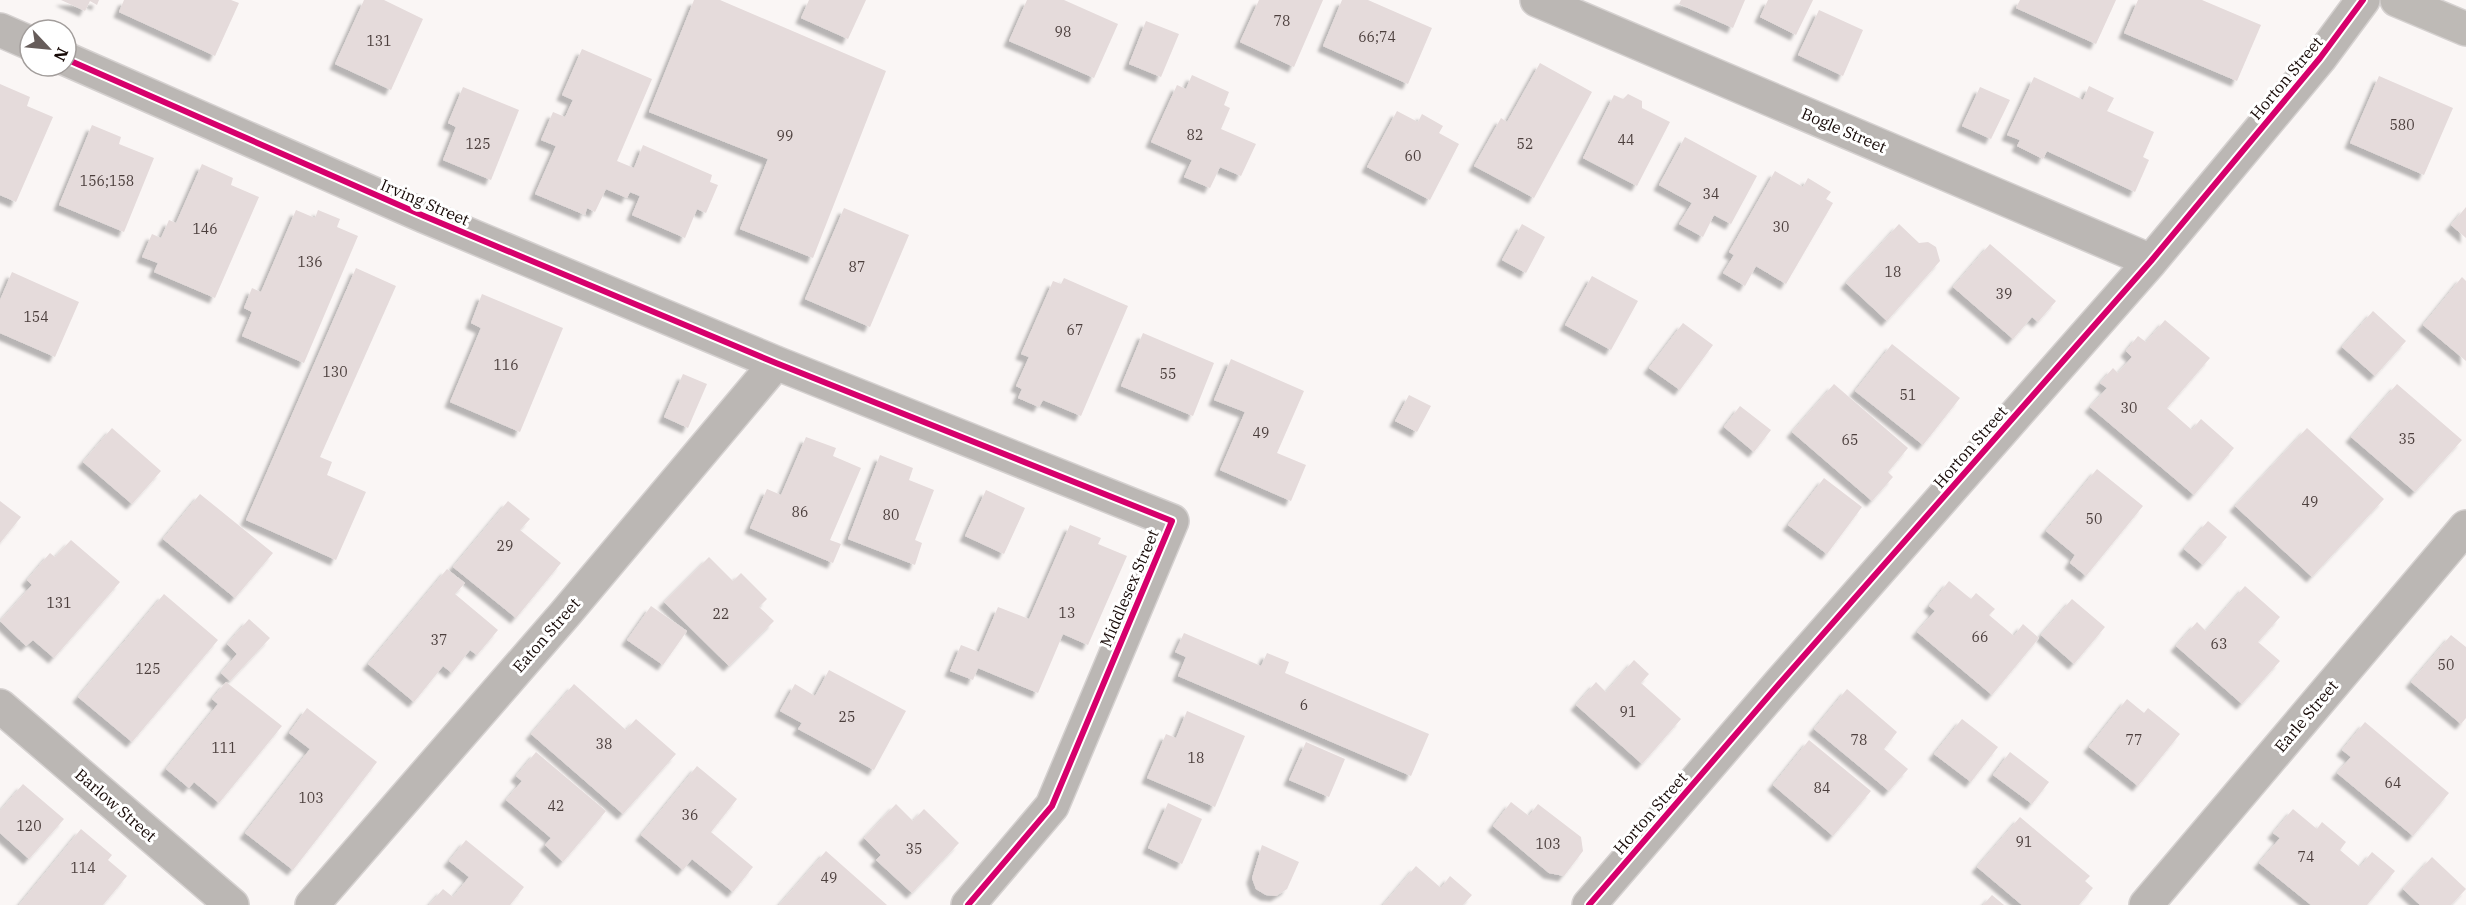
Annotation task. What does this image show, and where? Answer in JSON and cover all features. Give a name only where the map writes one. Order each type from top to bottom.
[{"type":"main road","points":[[2397,0],[2466,29]]},
{"type":"street","name":"Bogle Street","points":[[1538,0],[2151,261]]},
{"type":"street","name":"Horton Street","points":[[1589,905],[1780,683],[2151,261],[2320,58],[2363,0]]},
{"type":"street","points":[[0,30],[18,38]]},
{"type":"street","name":"Irving Street","points":[[78,64],[424,216],[776,363]]},
{"type":"street","name":"Eaton Street","points":[[312,905],[572,605],[776,363]]},
{"type":"street","name":"Middlesex Street","points":[[776,363],[1172,521],[1052,806],[968,905]]},
{"type":"street","name":"Earle Street","points":[[2146,905],[2466,527]]},
{"type":"street","name":"Barlow Street","points":[[0,706],[232,905]]},
{"type":"building","points":[[61,0],[99,0],[97,5],[90,1],[85,11]]},
{"type":"building","points":[[124,0],[231,0],[239,3],[215,56],[119,12]]},
{"type":"building","points":[[364,0],[384,0],[423,19],[391,90],[335,64]]},
{"type":"building","points":[[694,0],[720,0],[886,71],[813,258],[740,229],[768,159],[649,112]]},
{"type":"building","points":[[809,0],[866,0],[848,39],[801,18]]},
{"type":"building","points":[[1027,0],[1064,0],[1118,24],[1094,78],[1009,41]]},
{"type":"building","points":[[1259,0],[1323,0],[1294,67],[1240,42]]},
{"type":"building","points":[[1342,0],[1368,0],[1432,28],[1408,84],[1323,46]]},
{"type":"building","points":[[1681,0],[1745,0],[1733,28],[1679,4]]},
{"type":"building","points":[[1768,0],[1813,0],[1796,35],[1760,17]]},
{"type":"building","points":[[2020,0],[2116,0],[2096,44],[2016,8]]},
{"type":"building","points":[[2138,0],[2202,0],[2261,25],[2237,81],[2124,33]]},
{"type":"building","points":[[1819,10],[1863,30],[1843,76],[1798,55]]},
{"type":"building","points":[[1146,21],[1179,34],[1161,77],[1129,64]]},
{"type":"building","points":[[582,49],[652,79],[617,161],[634,168],[643,145],[712,175],[710,182],[718,185],[706,213],[697,209],[685,238],[632,215],[640,196],[630,192],[627,198],[606,189],[595,212],[587,208],[585,215],[535,194],[556,146],[541,140],[553,112],[565,117],[573,100],[562,95]]},
{"type":"building","points":[[1540,63],[1592,92],[1534,198],[1474,166],[1501,118],[1507,122]]},
{"type":"building","points":[[1192,75],[1229,92],[1224,105],[1230,108],[1221,129],[1256,144],[1241,176],[1220,167],[1210,188],[1184,177],[1192,160],[1151,142],[1177,85],[1186,89]]},
{"type":"building","points":[[2379,76],[2453,108],[2424,175],[2350,143]]},
{"type":"building","points":[[2034,77],[2083,100],[2089,86],[2114,98],[2107,111],[2154,132],[2143,157],[2149,160],[2135,192],[2047,151],[2043,159],[2017,146],[2020,140],[2007,135]]},
{"type":"building","points":[[0,84],[30,97],[27,106],[53,117],[16,202],[0,195]]},
{"type":"building","points":[[463,87],[519,110],[491,180],[443,160],[456,127],[448,123]]},
{"type":"building","points":[[1980,87],[2010,100],[1991,139],[1962,126]]},
{"type":"building","points":[[1628,94],[1642,101],[1642,108],[1670,122],[1637,186],[1583,158],[1614,95],[1623,99]]},
{"type":"building","points":[[1397,111],[1418,122],[1422,114],[1443,126],[1439,133],[1459,144],[1430,200],[1367,167]]},
{"type":"building","points":[[92,125],[121,137],[119,144],[154,158],[124,232],[59,205]]},
{"type":"building","points":[[1685,137],[1757,176],[1731,224],[1714,215],[1703,237],[1679,224],[1692,203],[1659,185]]},
{"type":"building","points":[[202,164],[233,178],[231,185],[259,197],[215,298],[154,272],[158,263],[142,257],[152,234],[161,238],[169,220],[176,223]]},
{"type":"building","points":[[1775,171],[1803,187],[1808,178],[1831,192],[1826,199],[1833,203],[1786,284],[1756,266],[1745,286],[1723,273],[1734,255],[1729,252]]},
{"type":"building","points":[[2466,207],[2466,238],[2451,225]]},
{"type":"building","points":[[844,208],[909,235],[870,327],[805,299]]},
{"type":"building","points":[[296,210],[315,218],[318,210],[340,219],[337,227],[358,236],[304,363],[242,336],[252,312],[244,308],[252,288],[261,292]]},
{"type":"building","points":[[1522,224],[1545,237],[1526,273],[1502,260]]},
{"type":"building","points":[[1899,224],[1919,243],[1928,242],[1936,247],[1940,261],[1887,321],[1846,283]]},
{"type":"building","points":[[1990,244],[2056,301],[2038,322],[2032,317],[2013,339],[1953,287]]},
{"type":"building","points":[[356,268],[396,286],[320,457],[332,462],[327,475],[366,492],[336,560],[246,520]]},
{"type":"building","points":[[12,272],[79,302],[55,357],[0,333],[0,300]]},
{"type":"building","points":[[1592,276],[1638,301],[1611,350],[1565,325]]},
{"type":"building","points":[[2462,277],[2466,281],[2466,361],[2423,325]]},
{"type":"building","points":[[1064,278],[1128,306],[1081,416],[1043,400],[1039,407],[1018,398],[1022,389],[1016,386],[1029,357],[1021,354],[1053,281],[1061,284]]},
{"type":"building","points":[[482,294],[563,328],[520,432],[450,402],[481,328],[471,323]]},
{"type":"building","points":[[2373,311],[2406,341],[2375,376],[2342,347]]},
{"type":"building","points":[[2165,320],[2210,358],[2167,408],[2192,430],[2201,419],[2234,448],[2194,495],[2090,407],[2107,388],[2100,383],[2113,368],[2118,373],[2132,357],[2126,351],[2138,336],[2146,342]]},
{"type":"building","points":[[1683,323],[1713,345],[1680,390],[1649,368]]},
{"type":"building","points":[[1143,333],[1214,363],[1193,416],[1121,386]]},
{"type":"building","points":[[1892,344],[1960,398],[1923,445],[1855,391]]},
{"type":"building","points":[[1231,359],[1304,391],[1277,453],[1306,465],[1291,501],[1220,470],[1245,412],[1214,400]]},
{"type":"building","points":[[683,374],[707,384],[688,428],[664,417]]},
{"type":"building","points":[[1834,384],[1908,448],[1888,472],[1893,477],[1872,501],[1792,432]]},
{"type":"building","points":[[2397,384],[2462,440],[2415,492],[2351,437]]},
{"type":"building","points":[[1409,395],[1431,406],[1417,432],[1395,421]]},
{"type":"building","points":[[1740,406],[1771,430],[1754,452],[1724,427]]},
{"type":"building","points":[[112,428],[161,471],[132,504],[83,462]]},
{"type":"building","points":[[2307,428],[2384,499],[2312,577],[2235,506]]},
{"type":"building","points":[[806,437],[836,448],[833,456],[861,468],[830,540],[841,544],[833,563],[750,528],[767,489],[781,495]]},
{"type":"building","points":[[880,455],[913,468],[909,480],[934,490],[915,540],[922,543],[915,565],[848,539]]},
{"type":"building","points":[[2097,469],[2143,506],[2086,576],[2070,563],[2075,555],[2046,531]]},
{"type":"building","points":[[1824,478],[1862,507],[1827,554],[1788,525]]},
{"type":"building","points":[[986,490],[1025,508],[1004,554],[965,536]]},
{"type":"building","points":[[200,494],[273,553],[235,598],[163,539]]},
{"type":"building","points":[[0,501],[21,517],[0,543]]},
{"type":"building","points":[[508,501],[530,519],[520,530],[561,563],[516,618],[453,567]]},
{"type":"building","points":[[2208,521],[2227,537],[2203,565],[2184,549]]},
{"type":"building","points":[[1070,525],[1101,538],[1098,544],[1127,556],[1088,645],[1063,634],[1038,693],[978,668],[973,680],[950,671],[961,645],[979,652],[998,607],[1029,619]]},
{"type":"building","points":[[71,540],[120,582],[54,658],[33,640],[26,646],[0,621],[32,585],[27,580],[50,553],[55,557]]},
{"type":"building","points":[[709,557],[733,581],[741,573],[767,599],[759,607],[774,621],[729,666],[664,602]]},
{"type":"building","points":[[447,569],[465,583],[455,594],[498,630],[477,655],[470,650],[452,673],[443,666],[414,702],[368,664]]},
{"type":"building","points":[[1949,581],[1971,599],[1976,593],[1995,609],[1989,615],[2014,636],[2023,624],[2039,638],[1992,695],[1917,632],[1935,611],[1929,606]]},
{"type":"building","points":[[2245,586],[2280,617],[2258,642],[2280,661],[2242,704],[2176,646],[2197,622],[2206,631]]},
{"type":"building","points":[[164,594],[218,640],[132,742],[78,697]]},
{"type":"building","points":[[2072,599],[2105,627],[2074,664],[2041,635]]},
{"type":"building","points":[[651,606],[687,631],[663,665],[627,640]]},
{"type":"building","points":[[249,619],[270,638],[230,681],[221,673],[237,654],[227,644]]},
{"type":"building","points":[[1184,633],[1261,666],[1267,653],[1289,662],[1285,673],[1429,734],[1411,776],[1178,676],[1186,657],[1175,652]]},
{"type":"building","points":[[2451,635],[2466,647],[2466,718],[2461,724],[2411,682]]},
{"type":"building","points":[[1634,660],[1649,674],[1641,683],[1681,719],[1642,764],[1576,705],[1596,682],[1606,692]]},
{"type":"building","points":[[829,670],[906,711],[874,770],[798,729],[802,723],[780,711],[795,684],[815,696]]},
{"type":"building","points":[[226,682],[282,726],[219,803],[194,782],[189,788],[166,769],[218,704],[212,699]]},
{"type":"building","points":[[574,684],[626,730],[636,719],[676,754],[623,814],[531,734]]},
{"type":"building","points":[[1847,689],[1897,732],[1884,749],[1908,769],[1889,791],[1814,729]]},
{"type":"building","points":[[2127,699],[2144,713],[2148,708],[2180,734],[2138,786],[2089,747]]},
{"type":"building","points":[[307,708],[377,762],[293,870],[245,833],[310,749],[289,733]]},
{"type":"building","points":[[1187,711],[1245,736],[1215,807],[1147,778],[1166,734],[1176,738]]},
{"type":"building","points":[[1962,719],[1998,747],[1971,782],[1934,754]]},
{"type":"building","points":[[2365,722],[2449,793],[2413,836],[2337,773],[2351,757],[2342,750]]},
{"type":"building","points":[[1809,740],[1871,791],[1833,836],[1773,785]]},
{"type":"building","points":[[1306,742],[1345,759],[1329,797],[1289,780]]},
{"type":"building","points":[[536,752],[606,811],[563,862],[545,845],[551,838],[506,800],[522,781],[516,776]]},
{"type":"building","points":[[2010,752],[2049,782],[2032,804],[1993,775]]},
{"type":"building","points":[[697,766],[737,799],[711,832],[753,867],[733,892],[692,859],[683,870],[641,835]]},
{"type":"building","points":[[23,784],[64,819],[29,859],[0,833],[0,811]]},
{"type":"building","points":[[1511,802],[1529,816],[1538,804],[1581,837],[1583,851],[1564,876],[1549,873],[1493,826]]},
{"type":"building","points":[[1168,803],[1202,819],[1182,864],[1148,848]]},
{"type":"building","points":[[896,804],[913,821],[924,809],[959,843],[912,893],[876,860],[881,855],[864,838]]},
{"type":"building","points":[[2293,809],[2317,829],[2322,822],[2346,842],[2340,850],[2360,867],[2372,852],[2395,871],[2367,905],[2311,905],[2259,863],[2280,838],[2273,833]]},
{"type":"building","points":[[2020,817],[2090,876],[2085,881],[2093,888],[2079,905],[2022,905],[1977,867]]},
{"type":"building","points":[[81,829],[112,855],[108,860],[127,876],[103,905],[19,905]]},
{"type":"building","points":[[466,840],[524,887],[510,905],[429,905],[443,889],[453,897],[469,877],[449,861]]},
{"type":"building","points":[[1262,845],[1299,862],[1287,889],[1276,896],[1266,895],[1256,889],[1252,878]]},
{"type":"building","points":[[826,851],[887,905],[779,905]]},
{"type":"building","points":[[2432,857],[2466,889],[2451,905],[2420,905],[2403,889]]},
{"type":"building","points":[[1416,866],[1441,888],[1450,876],[1472,895],[1463,905],[1383,905]]},
{"type":"building","points":[[1992,895],[2004,905],[1983,905]]},
{"type":"cycle path","points":[[1589,905],[1780,683],[2151,261],[2320,58],[2363,0]]},
{"type":"cycle path","points":[[78,64],[424,216],[776,363],[1172,521],[1052,806],[968,905]]}]
